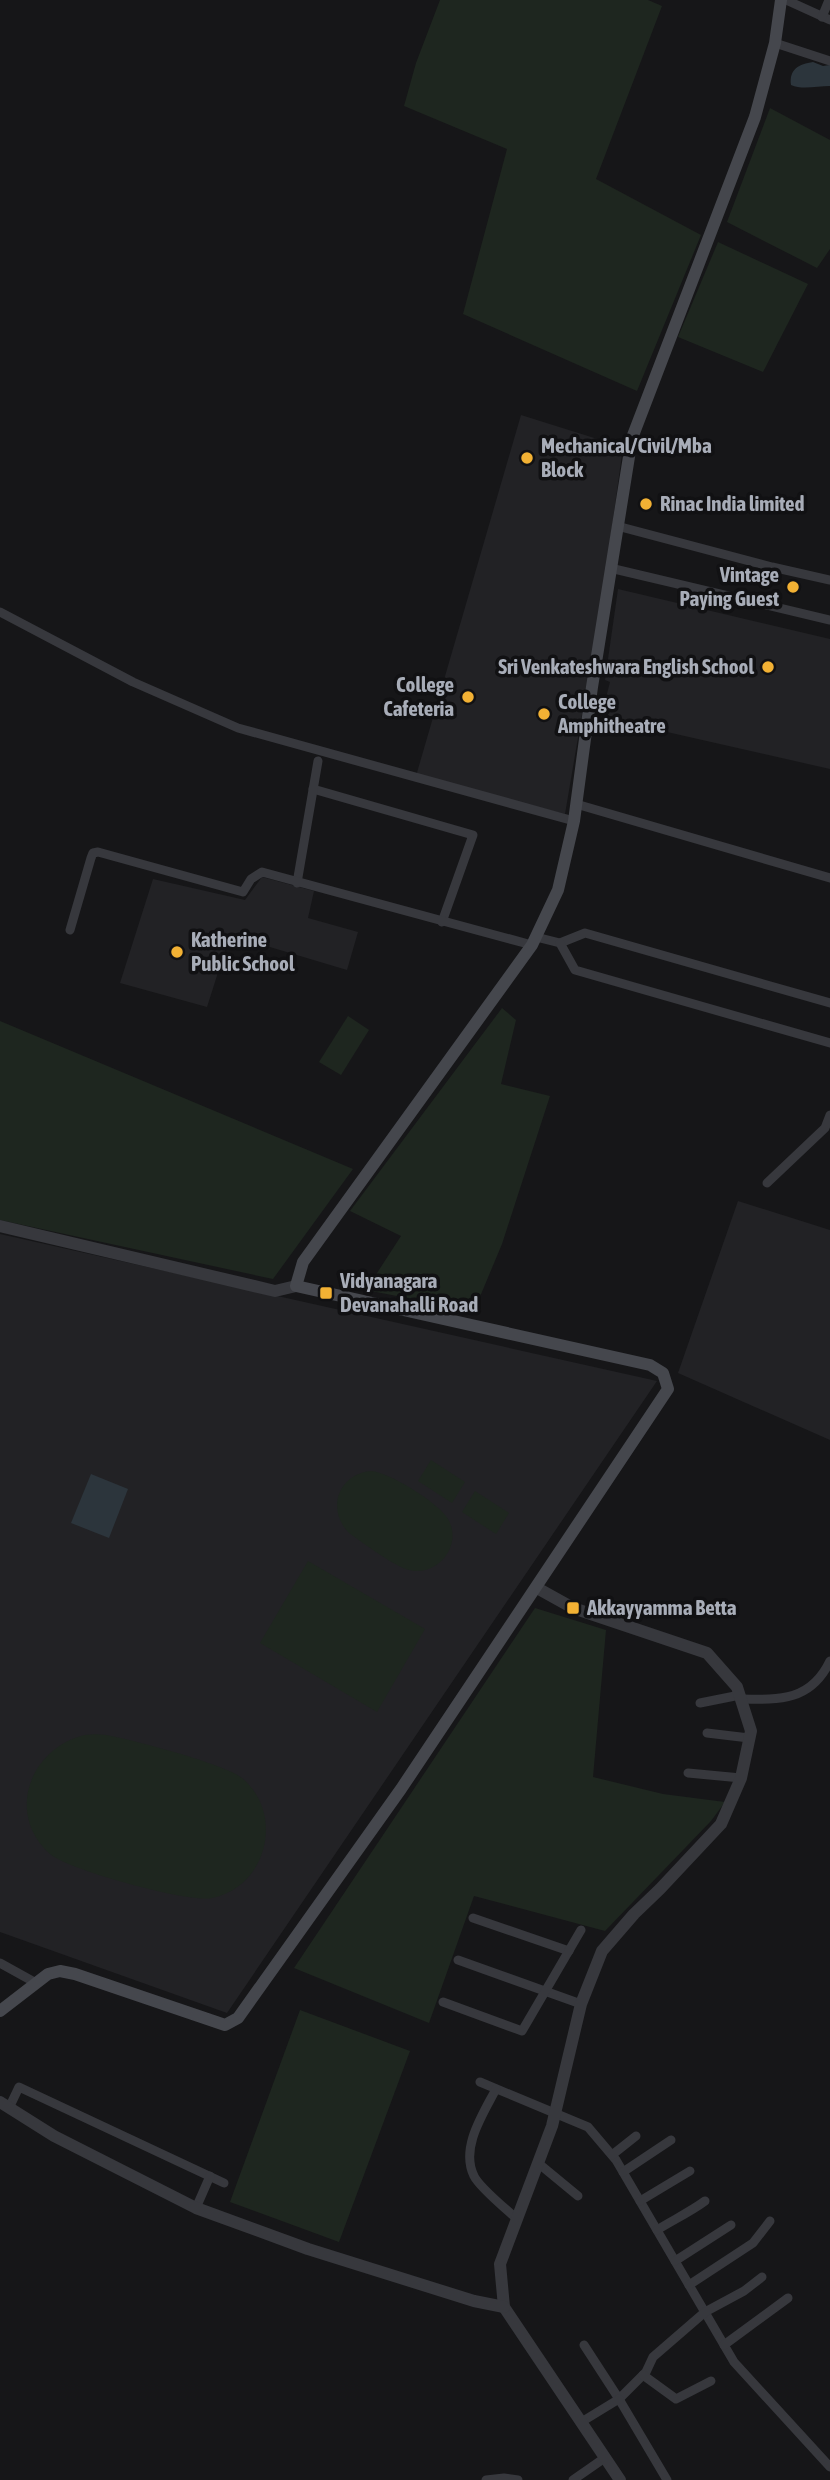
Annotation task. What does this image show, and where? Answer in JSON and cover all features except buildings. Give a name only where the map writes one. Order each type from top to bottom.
[{"type":"main road","points":[[0,2011],[48,1974],[60,1971],[225,2025],[238,2018],[401,1789],[668,1389],[663,1373],[650,1365],[296,1286],[303,1262],[534,941],[558,890],[574,821],[610,568],[635,426],[755,117],[775,43],[783,0]]},
{"type":"street","points":[[783,0],[826,18],[829,0]]},
{"type":"street","points":[[775,43],[830,61]]},
{"type":"street","points":[[617,526],[830,580]]},
{"type":"street","points":[[610,568],[830,620]]},
{"type":"street","points":[[0,612],[134,682],[239,728],[574,821]]},
{"type":"street","points":[[297,883],[318,761]]},
{"type":"street","points":[[313,789],[473,835],[442,922]]},
{"type":"street","points":[[576,804],[830,878]]},
{"type":"street","points":[[70,930],[95,852],[243,892],[251,878],[262,872],[442,922],[534,941],[560,943],[585,933],[830,1003]]},
{"type":"street","points":[[560,943],[576,970],[830,1043]]},
{"type":"street","points":[[767,1183],[825,1128],[830,1115]]},
{"type":"street","points":[[0,1226],[275,1291],[296,1286]]},
{"type":"street","points":[[537,1588],[573,1608],[707,1653],[737,1687],[751,1731],[741,1778],[721,1824],[602,1951],[581,2004],[555,2112],[500,2264],[504,2307],[583,2421],[620,2480]]},
{"type":"street","points":[[700,1703],[740,1697],[777,1700],[799,1694],[813,1686],[830,1661]]},
{"type":"street","points":[[708,1733],[749,1738]]},
{"type":"street","points":[[688,1773],[741,1778]]},
{"type":"street","points":[[473,1917],[569,1951]]},
{"type":"street","points":[[443,2002],[522,2031],[582,1930]]},
{"type":"street","points":[[458,1960],[581,2004]]},
{"type":"street","points":[[0,1963],[36,1983]]},
{"type":"street","points":[[480,2082],[588,2127],[623,2172],[734,2361],[830,2467]]},
{"type":"street","points":[[225,2183],[19,2087],[5,2105],[54,2136],[196,2208],[308,2249],[504,2307]]},
{"type":"street","points":[[496,2089],[479,2123],[468,2154],[474,2178],[517,2220]]},
{"type":"street","points":[[612,2155],[636,2136]]},
{"type":"street","points":[[623,2172],[671,2140]]},
{"type":"street","points":[[538,2163],[578,2196]]},
{"type":"street","points":[[640,2201],[690,2171]]},
{"type":"street","points":[[196,2208],[210,2176]]},
{"type":"street","points":[[657,2230],[705,2201]]},
{"type":"street","points":[[689,2285],[752,2243],[770,2221]]},
{"type":"street","points":[[675,2261],[730,2225]]},
{"type":"street","points":[[583,2421],[620,2399],[643,2375],[653,2357],[705,2312],[744,2291],[762,2277]]},
{"type":"street","points":[[483,2302],[502,2281]]},
{"type":"street","points":[[724,2346],[788,2298]]},
{"type":"street","points":[[584,2346],[620,2399],[667,2480]]},
{"type":"street","points":[[643,2375],[676,2399],[711,2381]]},
{"type":"street","points":[[573,2480],[606,2457]]},
{"type":"street","points":[[486,2480],[504,2477],[518,2480]]},
{"type":"shaded area","points":[[440,0],[648,0],[662,6],[596,179],[701,235],[637,391],[463,314],[507,149],[404,106],[416,63]]},
{"type":"shaded area","points":[[813,62],[823,66],[830,65],[830,86],[805,88],[791,85],[793,71],[803,64]]},
{"type":"shaded area","points":[[770,108],[830,140],[830,249],[817,268],[727,222]]},
{"type":"shaded area","points":[[718,242],[808,284],[763,372],[678,337]]},
{"type":"shaded area","points":[[521,415],[623,447],[604,585],[565,814],[416,776]]},
{"type":"shaded area","points":[[618,589],[830,639],[830,769],[601,717],[610,682],[605,680]]},
{"type":"shaded area","name":"Katherine Public School","points":[[262,877],[314,891],[308,918],[358,932],[347,970],[230,935],[207,1007],[120,983],[153,879],[245,900]]},
{"type":"shaded area","points":[[502,1008],[516,1020],[501,1084],[550,1096],[502,1244],[474,1311],[366,1290],[401,1236],[350,1211]]},
{"type":"shaded area","points":[[348,1016],[369,1030],[341,1075],[319,1062]]},
{"type":"shaded area","points":[[0,1021],[353,1169],[273,1279],[0,1220]]},
{"type":"shaded area","points":[[738,1201],[830,1230],[830,1440],[678,1373]]},
{"type":"shaded area","points":[[0,1234],[657,1381],[227,2013],[0,1932]]},
{"type":"shaded area","points":[[431,1460],[465,1482],[452,1503],[418,1481]]},
{"type":"shaded area","points":[[371,1471],[413,1489],[443,1512],[452,1529],[452,1539],[445,1557],[438,1564],[420,1571],[403,1568],[349,1533],[342,1524],[337,1504],[343,1486],[350,1479]]},
{"type":"shaded area","points":[[91,1474],[128,1489],[109,1538],[71,1523]]},
{"type":"shaded area","points":[[475,1491],[509,1513],[496,1534],[462,1512]]},
{"type":"shaded area","points":[[308,1561],[425,1629],[377,1712],[260,1643]]},
{"type":"shaded area","points":[[535,1608],[606,1630],[593,1777],[663,1794],[725,1802],[711,1821],[605,1931],[474,1896],[429,2023],[294,1968]]},
{"type":"shaded area","points":[[85,1735],[106,1735],[155,1747],[198,1759],[242,1778],[255,1793],[263,1810],[266,1829],[264,1847],[257,1865],[246,1880],[231,1891],[212,1898],[199,1898],[103,1876],[61,1861],[50,1854],[36,1838],[29,1820],[27,1802],[30,1784],[50,1753],[66,1742]]},
{"type":"shaded area","points":[[300,2010],[410,2051],[339,2242],[230,2202]]},
{"type":"place","name":"Mechanical/Civil/Mba Block","points":[[527,458]]},
{"type":"place","name":"Rinac India limited","points":[[646,504]]},
{"type":"place","name":"Vintage Paying Guest","points":[[793,587]]},
{"type":"place","name":"Sri Venkateshwara English School","points":[[768,667]]},
{"type":"place","name":"College Cafeteria","points":[[468,697]]},
{"type":"place","name":"College Amphitheatre","points":[[544,714]]},
{"type":"place","name":"Katherine Public School","points":[[177,952]]},
{"type":"place","name":"Vidyanagara Devanahalli Road","points":[[326,1293]]},
{"type":"place","name":"Akkayyamma Betta","points":[[573,1608]]}]
